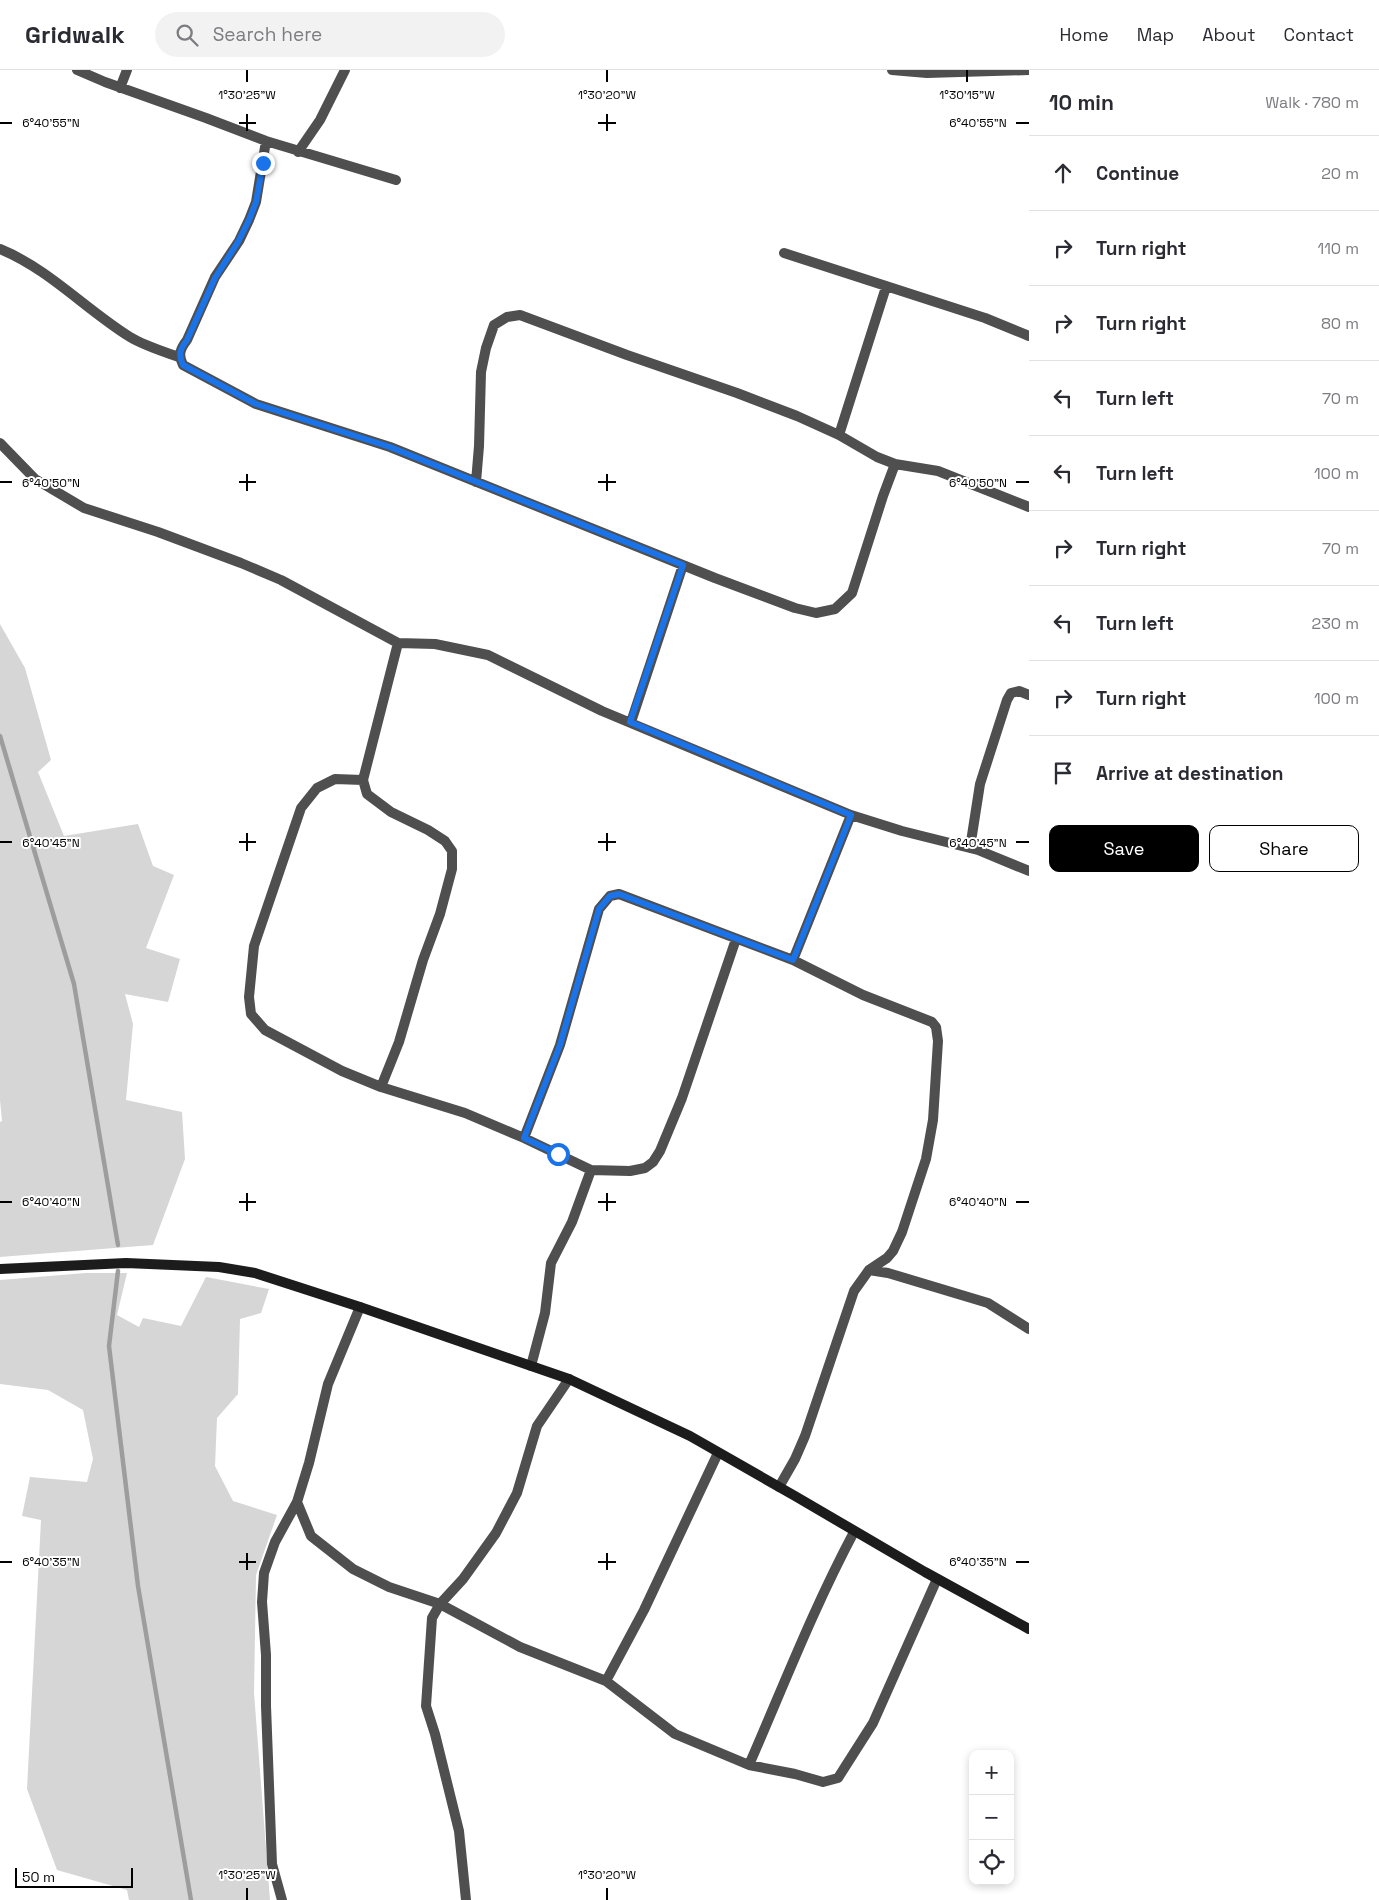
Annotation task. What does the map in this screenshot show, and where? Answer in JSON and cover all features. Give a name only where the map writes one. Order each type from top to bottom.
[{"type":"street","points":[[77,70],[120,88],[266,141],[396,180]]},
{"type":"street","points":[[120,88],[128,70]]},
{"type":"street","points":[[298,152],[320,120],[345,70]]},
{"type":"street","points":[[892,70],[927,73],[1029,70]]},
{"type":"street","points":[[266,141],[256,202],[249,220],[238,242],[215,278],[187,340],[181,348],[179,357],[183,365],[256,404],[390,447],[683,565],[795,608],[816,613],[835,609],[852,593],[895,464]]},
{"type":"street","points":[[0,249],[41,271],[129,336],[147,346],[179,357]]},
{"type":"street","points":[[784,253],[984,318],[1029,336]]},
{"type":"street","points":[[839,435],[886,287]]},
{"type":"street","points":[[476,482],[481,372],[486,348],[494,325],[507,317],[520,315],[627,356],[746,396],[797,416],[839,435],[877,457],[895,464],[938,471],[1029,507]]},
{"type":"street","points":[[0,443],[35,479],[84,508],[158,532],[265,573],[314,597],[398,643],[435,644],[488,655],[602,711],[851,815],[902,831],[970,848],[1029,871]]},
{"type":"street","points":[[630,722],[683,565]]},
{"type":"street","points":[[381,1087],[398,1042],[423,960],[440,914],[452,868],[452,851],[445,841],[428,830],[391,812],[367,794],[362,780],[398,643]]},
{"type":"street","points":[[970,848],[980,784],[1007,700],[1011,693],[1020,691],[1029,695]]},
{"type":"street","points":[[362,780],[335,779],[317,788],[301,808],[254,946],[249,998],[251,1014],[265,1030],[342,1071],[381,1087],[465,1113],[524,1138],[591,1170],[640,1170],[650,1166],[653,1162],[682,1098],[736,939]]},
{"type":"street","points":[[793,960],[851,815]]},
{"type":"street","points":[[524,1138],[560,1045],[599,909],[610,896],[619,894],[793,960],[863,995],[932,1022],[936,1027],[938,1032],[933,1120],[926,1159],[902,1232],[893,1251],[887,1258],[869,1270],[854,1292],[805,1436],[795,1459],[779,1487]]},
{"type":"street","points":[[531,1366],[545,1313],[551,1263],[572,1222],[591,1170]]},
{"type":"street","points":[[0,1269],[126,1264],[219,1267],[255,1273],[569,1379],[637,1410],[718,1452],[854,1532],[1029,1629]]},
{"type":"street","points":[[869,1270],[888,1272],[988,1303],[1029,1329]]},
{"type":"street","points":[[282,1900],[272,1864],[266,1715],[266,1654],[262,1602],[264,1573],[275,1542],[297,1502],[310,1463],[328,1384],[360,1307]]},
{"type":"street","points":[[466,1900],[459,1831],[435,1734],[426,1706],[432,1618],[440,1604],[463,1579],[496,1533],[517,1494],[537,1426],[569,1379]]},
{"type":"street","points":[[606,1681],[644,1610],[718,1452]]},
{"type":"street","points":[[297,1502],[311,1536],[328,1551],[354,1569],[389,1587],[440,1604],[520,1647],[606,1681],[675,1734],[749,1765],[795,1774],[823,1782],[838,1778],[873,1723],[937,1579]]},
{"type":"street","points":[[749,1765],[812,1616],[854,1532]]},
{"type":"shaded area","points":[[0,624],[25,668],[51,760],[38,772],[64,836],[138,824],[153,866],[174,875],[146,948],[180,959],[168,1002],[125,994],[133,1024],[126,1100],[182,1112],[185,1159],[153,1245],[0,1257],[0,1122],[2,1121],[0,1100]]},
{"type":"shaded area","points":[[86,1273],[127,1273],[117,1315],[139,1327],[143,1318],[181,1326],[206,1277],[269,1289],[261,1313],[240,1319],[238,1394],[217,1418],[215,1466],[233,1501],[277,1515],[256,1575],[254,1693],[270,1900],[129,1900],[127,1890],[57,1870],[27,1789],[41,1520],[22,1516],[30,1477],[87,1482],[93,1459],[83,1410],[48,1390],[0,1384],[0,1280]]},
{"type":"waterway","points":[[0,736],[74,984],[118,1245]]},
{"type":"waterway","points":[[118,1271],[109,1346],[138,1586],[191,1900]]},
{"type":"route","points":[[263,163],[256,202],[249,220],[238,242],[215,278],[187,340],[181,348],[179,357],[183,365],[256,404],[390,447],[683,565],[630,722],[851,815],[793,960],[619,894],[610,896],[599,909],[560,1045],[524,1138],[558,1154]]}]
